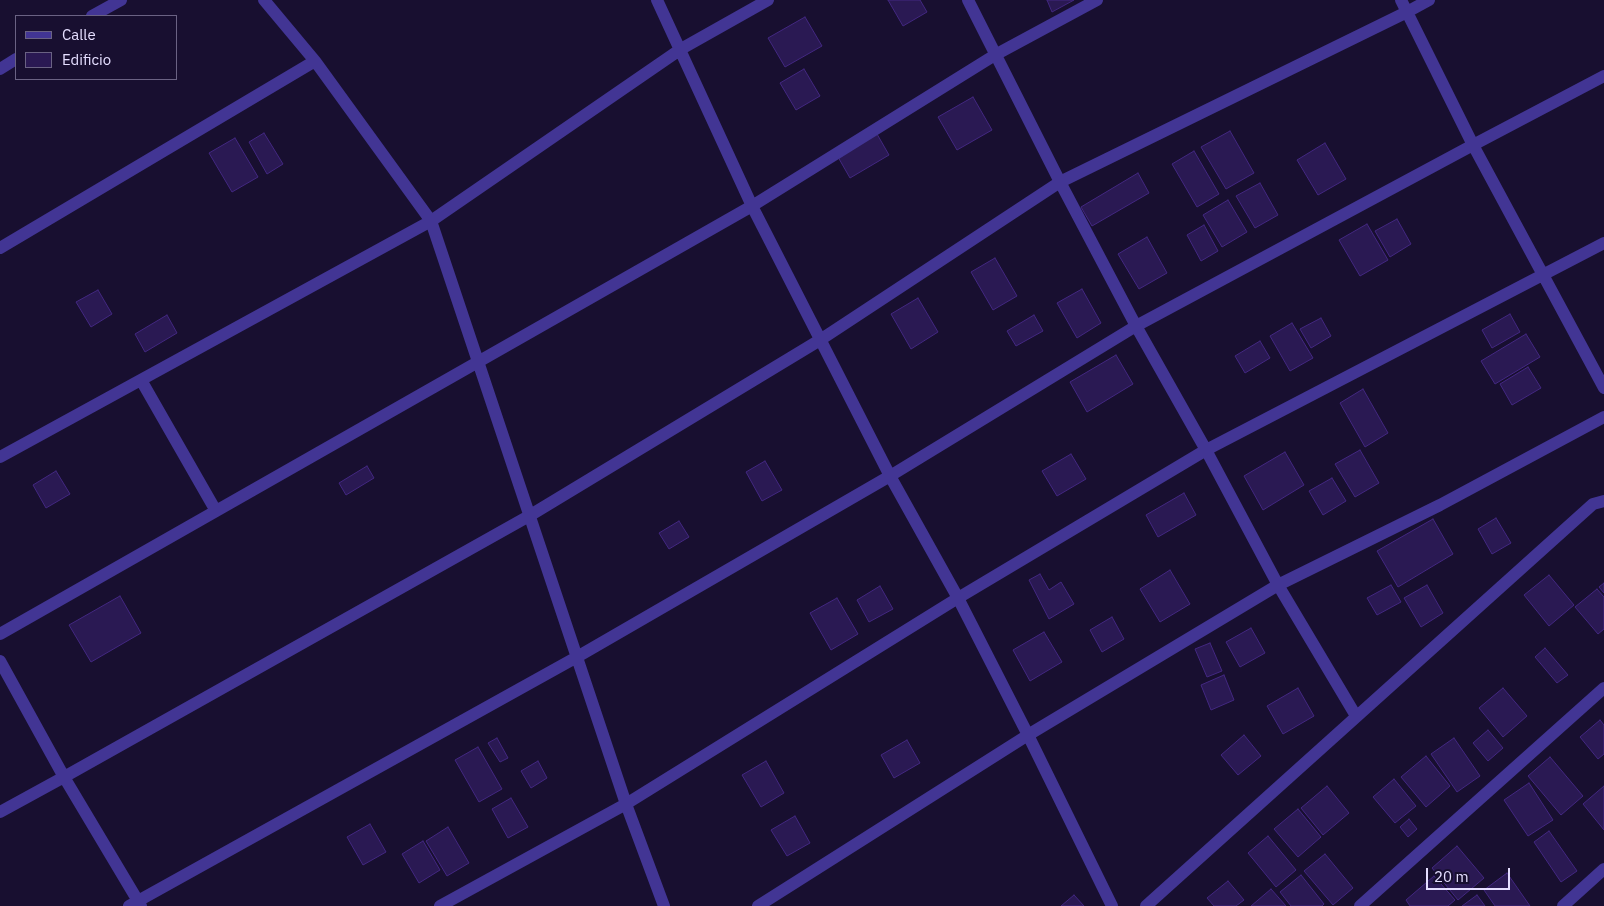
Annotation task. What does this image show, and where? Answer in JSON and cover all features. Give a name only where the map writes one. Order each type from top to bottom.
[{"type":"street","points":[[94,15],[121,0]]},
{"type":"street","points":[[264,0],[315,61],[431,221],[626,804],[664,906]]},
{"type":"street","points":[[657,0],[752,206],[890,476],[958,598],[1112,906]]},
{"type":"street","points":[[0,457],[431,221],[681,49],[768,0]]},
{"type":"street","points":[[968,0],[1060,182],[1136,326],[1206,450],[1278,586],[1356,716]]},
{"type":"street","points":[[0,634],[752,206],[995,55],[1097,0]]},
{"type":"street","points":[[1401,0],[1473,145],[1604,388]]},
{"type":"street","points":[[0,812],[529,516],[820,340],[1060,182],[1429,0]]},
{"type":"street","points":[[0,69],[15,61]]},
{"type":"street","points":[[0,248],[315,61]]},
{"type":"street","points":[[0,662],[136,904],[577,656],[890,476],[1136,326],[1604,76]]},
{"type":"street","points":[[440,906],[626,804],[958,598],[1206,450],[1604,243]]},
{"type":"street","points":[[141,380],[216,511]]},
{"type":"street","points":[[758,906],[1028,735],[1278,586],[1440,505],[1604,417]]},
{"type":"street","points":[[1146,906],[1593,504],[1604,501]]},
{"type":"street","points":[[1360,906],[1604,688]]},
{"type":"street","points":[[1562,906],[1604,869]]},
{"type":"building","points":[[888,0],[920,0],[927,12],[903,26]]},
{"type":"building","points":[[1047,0],[1074,0],[1052,12]]},
{"type":"building","points":[[805,17],[822,46],[785,67],[768,38]]},
{"type":"building","points":[[804,69],[820,96],[796,110],[780,83]]},
{"type":"building","points":[[973,97],[992,130],[957,150],[938,117]]},
{"type":"building","points":[[1230,131],[1254,173],[1226,189],[1201,147]]},
{"type":"building","points":[[264,133],[283,164],[267,174],[249,142]]},
{"type":"building","points":[[877,134],[889,155],[850,178],[838,157]]},
{"type":"building","points":[[235,138],[258,177],[232,192],[209,153]]},
{"type":"building","points":[[1325,143],[1346,179],[1318,195],[1297,160]]},
{"type":"building","points":[[1194,151],[1219,194],[1197,207],[1172,164]]},
{"type":"building","points":[[1138,173],[1149,193],[1092,226],[1081,207]]},
{"type":"building","points":[[1260,183],[1278,215],[1255,228],[1236,196]]},
{"type":"building","points":[[1228,200],[1247,232],[1222,247],[1203,215]]},
{"type":"building","points":[[1397,219],[1411,244],[1390,257],[1375,231]]},
{"type":"building","points":[[1367,224],[1388,260],[1360,276],[1339,240]]},
{"type":"building","points":[[1204,225],[1218,251],[1201,261],[1187,235]]},
{"type":"building","points":[[1147,237],[1167,273],[1139,289],[1118,254]]},
{"type":"building","points":[[995,258],[1017,296],[993,310],[971,272]]},
{"type":"building","points":[[1082,289],[1101,323],[1077,338],[1057,303]]},
{"type":"building","points":[[98,290],[112,314],[91,327],[76,302]]},
{"type":"building","points":[[918,298],[938,332],[911,349],[891,314]]},
{"type":"building","points":[[1510,314],[1520,332],[1492,348],[1482,330]]},
{"type":"building","points":[[167,315],[177,333],[145,352],[135,334]]},
{"type":"building","points":[[1034,315],[1043,331],[1016,346],[1007,331]]},
{"type":"building","points":[[1321,318],[1331,336],[1311,348],[1300,329]]},
{"type":"building","points":[[1292,323],[1313,358],[1290,371],[1270,336]]},
{"type":"building","points":[[1526,334],[1540,357],[1495,384],[1481,361]]},
{"type":"building","points":[[1260,341],[1270,358],[1245,373],[1235,356]]},
{"type":"building","points":[[1116,355],[1133,384],[1087,412],[1070,382]]},
{"type":"building","points":[[1528,367],[1541,388],[1512,405],[1500,384]]},
{"type":"building","points":[[1363,389],[1388,433],[1365,447],[1340,403]]},
{"type":"building","points":[[1360,450],[1379,483],[1355,497],[1335,464]]},
{"type":"building","points":[[1285,452],[1304,485],[1263,510],[1244,476]]},
{"type":"building","points":[[1071,454],[1086,479],[1057,496],[1042,471]]},
{"type":"building","points":[[765,461],[782,490],[762,501],[746,472]]},
{"type":"building","points":[[367,466],[374,478],[346,495],[339,483]]},
{"type":"building","points":[[56,471],[70,494],[46,508],[33,485]]},
{"type":"building","points":[[1332,478],[1346,501],[1323,515],[1309,491]]},
{"type":"building","points":[[1184,493],[1196,515],[1158,537],[1146,515]]},
{"type":"building","points":[[1496,518],[1511,543],[1492,554],[1478,529]]},
{"type":"building","points":[[1433,519],[1453,554],[1398,587],[1377,551]]},
{"type":"building","points":[[679,521],[689,537],[669,549],[659,533]]},
{"type":"building","points":[[1170,570],[1190,604],[1160,622],[1140,589]]},
{"type":"building","points":[[1040,574],[1049,590],[1061,582],[1074,604],[1049,619],[1029,580]]},
{"type":"building","points":[[1549,575],[1574,605],[1549,626],[1524,595]]},
{"type":"building","points":[[1604,583],[1604,593],[1599,587]]},
{"type":"building","points":[[1391,585],[1401,602],[1377,615],[1367,598]]},
{"type":"building","points":[[1427,585],[1443,613],[1421,627],[1404,598]]},
{"type":"building","points":[[880,586],[893,609],[869,622],[857,600]]},
{"type":"building","points":[[1597,589],[1604,597],[1604,629],[1598,634],[1575,607]]},
{"type":"building","points":[[120,596],[141,633],[91,662],[69,625]]},
{"type":"building","points":[[837,598],[858,634],[831,650],[810,613]]},
{"type":"building","points":[[1112,617],[1124,639],[1102,652],[1090,630]]},
{"type":"building","points":[[1251,628],[1265,653],[1240,667],[1226,642]]},
{"type":"building","points":[[1044,632],[1062,662],[1030,681],[1013,650]]},
{"type":"building","points":[[1210,643],[1222,671],[1207,677],[1195,649]]},
{"type":"building","points":[[1545,648],[1568,675],[1557,683],[1535,657]]},
{"type":"building","points":[[1224,675],[1234,700],[1211,710],[1201,685]]},
{"type":"building","points":[[1298,688],[1314,716],[1283,734],[1267,706]]},
{"type":"building","points":[[1503,688],[1527,716],[1503,737],[1479,708]]},
{"type":"building","points":[[1600,720],[1604,725],[1604,754],[1598,759],[1580,737]]},
{"type":"building","points":[[1488,730],[1503,748],[1488,761],[1473,743]]},
{"type":"building","points":[[1244,735],[1261,756],[1238,775],[1221,755]]},
{"type":"building","points":[[497,738],[508,758],[500,762],[488,743]]},
{"type":"building","points":[[1454,738],[1480,776],[1457,792],[1431,754]]},
{"type":"building","points":[[907,740],[920,763],[894,778],[881,755]]},
{"type":"building","points":[[478,747],[502,789],[479,802],[455,760]]},
{"type":"building","points":[[1426,756],[1450,786],[1426,807],[1401,777]]},
{"type":"building","points":[[1550,757],[1583,796],[1561,815],[1528,776]]},
{"type":"building","points":[[538,761],[547,778],[531,788],[521,771]]},
{"type":"building","points":[[766,761],[784,793],[761,807],[742,775]]},
{"type":"building","points":[[1394,779],[1416,806],[1395,823],[1373,797]]},
{"type":"building","points":[[1529,783],[1553,820],[1528,836],[1504,800]]},
{"type":"building","points":[[1327,786],[1349,813],[1323,835],[1301,808]]},
{"type":"building","points":[[1604,786],[1604,830],[1583,804]]},
{"type":"building","points":[[511,798],[528,827],[508,838],[492,809]]},
{"type":"building","points":[[1298,809],[1321,837],[1298,857],[1274,829]]},
{"type":"building","points":[[795,816],[810,843],[787,856],[771,830]]},
{"type":"building","points":[[1409,819],[1417,829],[1408,837],[1400,827]]},
{"type":"building","points":[[370,824],[386,852],[363,865],[347,837]]},
{"type":"building","points":[[448,827],[469,863],[447,876],[426,841]]},
{"type":"building","points":[[1549,831],[1577,871],[1561,882],[1534,842]]},
{"type":"building","points":[[1268,836],[1296,870],[1276,887],[1248,853]]},
{"type":"building","points":[[423,841],[440,870],[419,883],[402,854]]},
{"type":"building","points":[[1457,846],[1484,878],[1458,900],[1432,868]]},
{"type":"building","points":[[1325,854],[1353,888],[1333,905],[1304,871]]},
{"type":"building","points":[[1507,873],[1530,906],[1495,906],[1484,890]]},
{"type":"building","points":[[1301,875],[1324,904],[1322,906],[1291,906],[1280,892]]},
{"type":"building","points":[[1434,876],[1455,900],[1448,906],[1410,906],[1406,900]]},
{"type":"building","points":[[1228,881],[1244,900],[1236,906],[1214,906],[1207,898]]},
{"type":"building","points":[[1271,889],[1286,906],[1251,906]]},
{"type":"building","points":[[1074,895],[1084,906],[1061,906]]},
{"type":"building","points":[[1477,895],[1485,906],[1462,906]]}]
